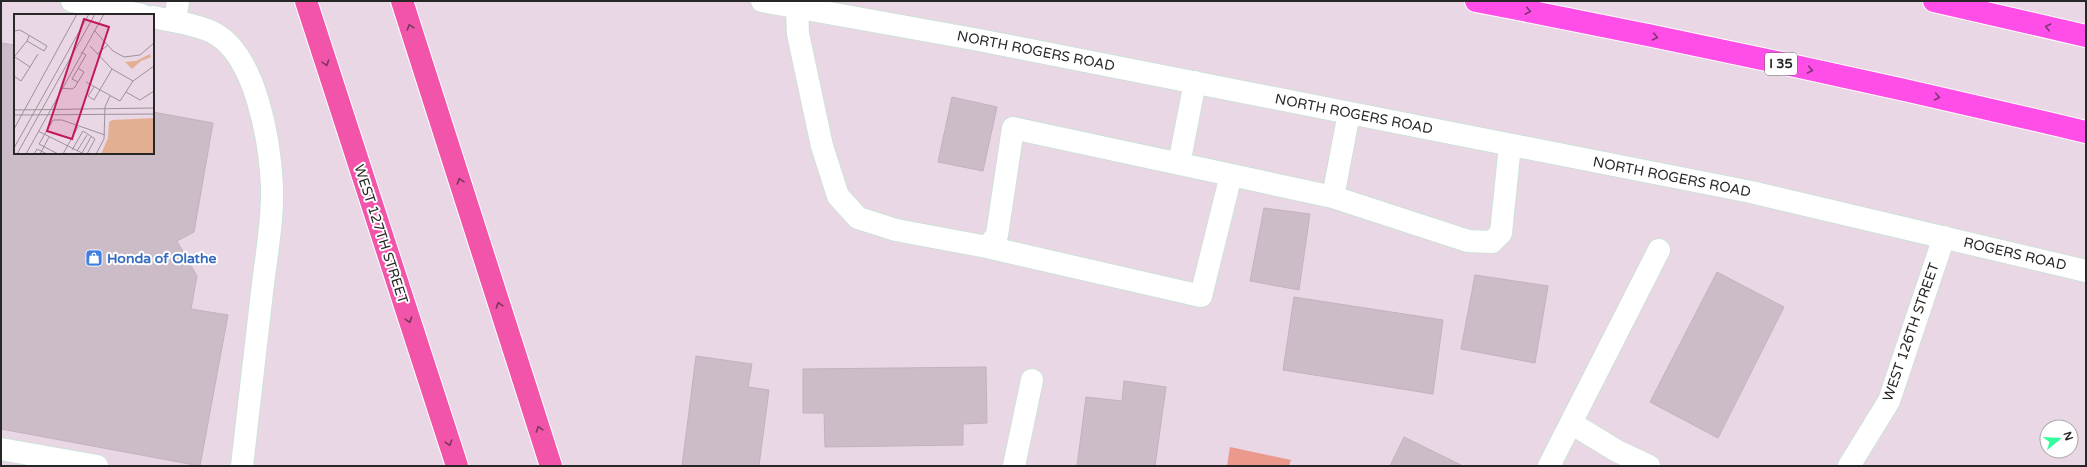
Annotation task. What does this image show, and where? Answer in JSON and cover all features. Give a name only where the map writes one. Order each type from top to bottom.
[{"type":"highway","name":"I 35","points":[[1476,1],[1592,24],[1950,100],[2086,132]]},
{"type":"highway","points":[[1934,1],[2086,36]]},
{"type":"main road","name":"WEST 127TH STREET","points":[[306,1],[457,466]]},
{"type":"main road","points":[[402,1],[551,466]]},
{"type":"street","points":[[72,1],[137,14]]},
{"type":"street","name":"NORTH ROGERS ROAD","points":[[762,1],[979,40],[1751,192],[1944,237]]},
{"type":"street","points":[[797,7],[798,34],[822,146],[838,196],[858,218],[896,230],[987,247],[1202,296],[1231,175]]},
{"type":"street","points":[[154,17],[176,11],[212,32],[228,44],[243,64],[257,97],[269,148],[272,187],[269,232],[242,466]]},
{"type":"street","points":[[1179,164],[1195,82]]},
{"type":"street","points":[[1333,197],[1349,113]]},
{"type":"street","points":[[987,247],[997,235],[1013,128],[1333,197],[1468,241],[1492,242],[1501,234],[1510,145]]},
{"type":"street","name":"ROGERS ROAD","points":[[1944,237],[2086,271]]},
{"type":"street","name":"WEST 126TH STREET","points":[[1850,466],[1889,401],[1944,237]]},
{"type":"street","points":[[1549,466],[1659,250]]},
{"type":"street","points":[[1014,466],[1032,380]]},
{"type":"street","points":[[1571,423],[1617,451],[1649,466]]},
{"type":"street","points":[[1,448],[97,466]]},
{"type":"shaded area","points":[[1230,447],[1291,460],[1289,466],[1227,466]]},
{"type":"building","name":"Honda of Olathe","points":[[1,43],[14,45],[14,154],[154,154],[154,112],[213,123],[194,232],[177,241],[197,276],[191,309],[228,315],[200,466],[1,429]]},
{"type":"building","points":[[952,97],[997,107],[983,171],[938,162]]},
{"type":"building","points":[[1264,208],[1310,214],[1299,290],[1250,281]]},
{"type":"building","points":[[1717,272],[1784,307],[1718,438],[1650,402]]},
{"type":"building","points":[[1475,275],[1548,286],[1535,363],[1461,349]]},
{"type":"building","points":[[1294,297],[1443,320],[1433,394],[1283,370]]},
{"type":"building","points":[[696,356],[752,364],[748,387],[769,390],[759,466],[682,466]]},
{"type":"building","points":[[986,367],[987,423],[963,424],[963,445],[825,447],[824,413],[803,413],[803,369]]},
{"type":"building","points":[[1124,381],[1166,387],[1155,466],[1077,466],[1086,397],[1122,401]]},
{"type":"building","points":[[1404,437],[1463,466],[1390,466]]},
{"type":"place","name":"Honda of Olathe","points":[[94,258]]}]
